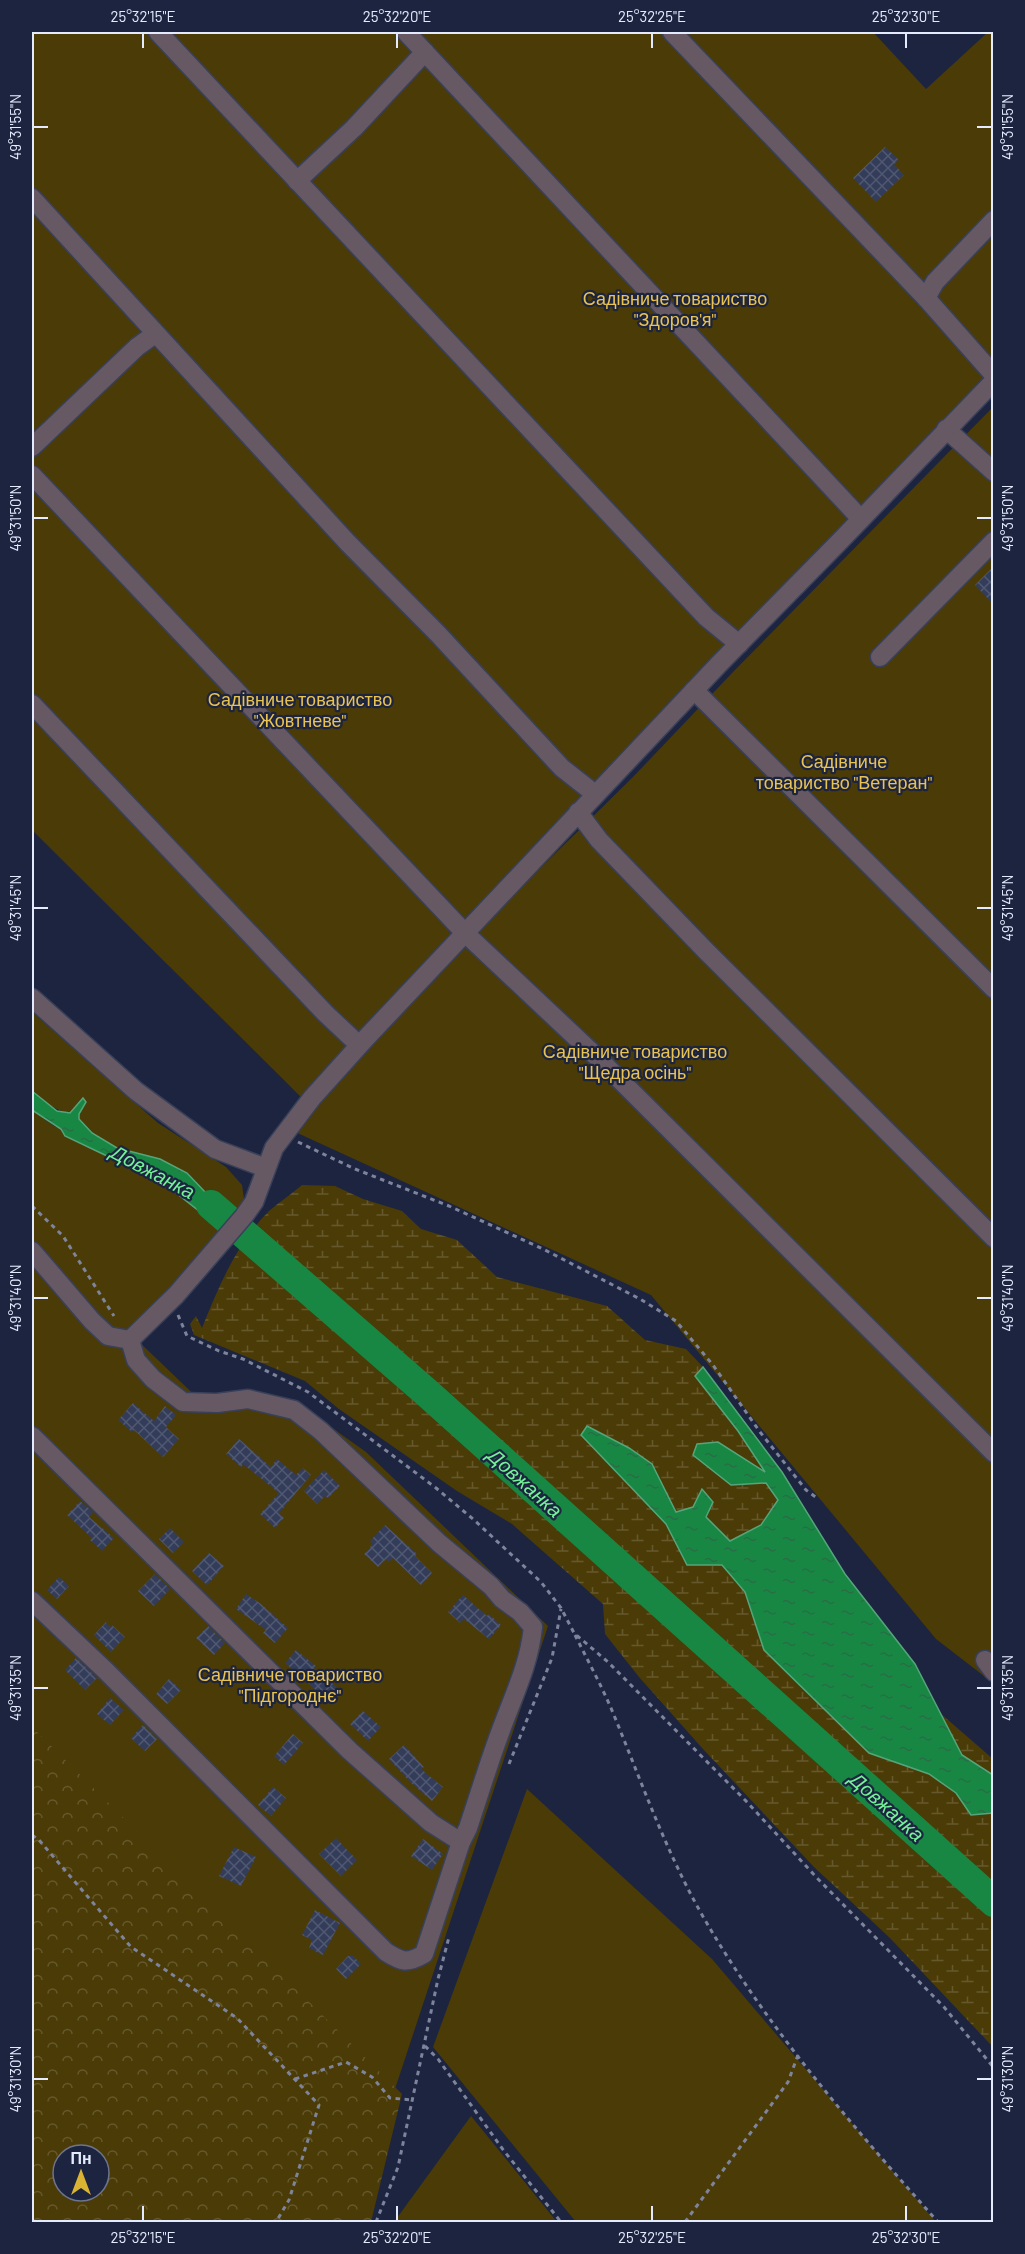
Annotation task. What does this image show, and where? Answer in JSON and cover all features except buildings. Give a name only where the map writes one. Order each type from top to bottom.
[{"type":"street","points":[[158,32],[706,617],[739,644]]},
{"type":"street","points":[[406,32],[861,519]]},
{"type":"street","points":[[672,32],[926,298],[993,375]]},
{"type":"street","points":[[297,181],[354,128],[425,52]]},
{"type":"street","points":[[32,198],[331,525],[469,667],[562,768],[595,794]]},
{"type":"street","points":[[926,298],[935,282],[993,220]]},
{"type":"street","points":[[32,447],[137,346],[155,334]]},
{"type":"street","points":[[130,1340],[176,1295],[254,1202],[274,1148],[312,1098],[359,1045],[694,690],[993,381]]},
{"type":"street","points":[[946,429],[993,472]]},
{"type":"street","points":[[32,475],[465,933],[608,1069],[993,1453]]},
{"type":"street","points":[[880,657],[993,541]]},
{"type":"street","points":[[694,690],[993,989]]},
{"type":"street","points":[[32,704],[325,1013],[359,1045]]},
{"type":"street","points":[[578,812],[599,840],[705,950],[993,1238]]},
{"type":"street","points":[[32,998],[136,1091],[215,1149],[266,1168]]},
{"type":"street","points":[[32,1251],[100,1329],[108,1336],[130,1340]]},
{"type":"street","points":[[32,1601],[107,1671],[386,1952],[400,1961],[412,1960],[424,1954],[461,1842],[531,1650],[533,1627],[520,1612],[502,1599],[491,1586],[439,1542],[321,1431],[294,1410],[248,1399],[217,1403],[183,1402],[153,1379],[136,1360],[130,1340]]},
{"type":"street","points":[[32,1436],[350,1751],[431,1823],[461,1842]]},
{"type":"path","points":[[285,1134],[308,1148],[355,1169],[448,1206],[543,1249],[640,1299],[676,1321],[713,1365],[760,1432],[806,1490],[817,1498]]},
{"type":"path","points":[[32,1206],[63,1236],[130,1340]]},
{"type":"path","points":[[176,1295],[179,1321],[187,1336],[243,1359],[308,1392],[436,1488],[541,1582],[561,1608],[610,1707],[647,1802],[704,1919],[748,1989],[798,2055],[873,2149],[938,2223]]},
{"type":"path","points":[[508,1767],[552,1658],[561,1608]]},
{"type":"path","points":[[574,1633],[608,1662],[746,1801],[818,1880],[944,2007],[993,2068]]},
{"type":"path","points":[[32,1835],[39,1840],[131,1947],[237,2018],[319,2105],[289,2200],[276,2223]]},
{"type":"path","points":[[376,2223],[398,2167],[438,1979],[451,1933]]},
{"type":"path","points":[[424,2046],[438,2059],[504,2151],[561,2223]]},
{"type":"path","points":[[685,2223],[788,2082],[798,2055]]},
{"type":"path","points":[[295,2079],[346,2062],[372,2077],[390,2098],[413,2100]]},
{"type":"green space","points":[[32,32],[873,32],[926,89],[988,32],[993,32],[993,380],[304,1100],[32,830]]},
{"type":"green space","name":"Садівниче товариство \"Щедра осінь\"","points":[[993,407],[993,1683],[936,1639],[651,1295],[293,1131],[336,1069],[633,777]]},
{"type":"green space","points":[[32,1012],[158,1123],[226,1167],[242,1185],[244,1199],[237,1210],[227,1217],[227,1211],[187,1173],[160,1159],[117,1148],[92,1133],[79,1120],[79,1114],[86,1102],[79,1102],[70,1113],[54,1108],[36,1095],[32,1091]]},
{"type":"green space","name":"Садівниче товариство \"Підгороднє\"","points":[[32,1110],[62,1129],[65,1136],[156,1177],[224,1222],[229,1234],[134,1337],[208,1408],[303,1407],[366,1452],[548,1626],[393,2095],[32,1741]]},
{"type":"green space","points":[[302,1185],[335,1186],[363,1199],[402,1211],[421,1229],[457,1240],[497,1277],[607,1306],[645,1340],[686,1349],[703,1367],[695,1376],[738,1431],[766,1474],[731,1485],[766,1483],[778,1500],[761,1525],[730,1541],[706,1517],[702,1490],[693,1507],[676,1512],[652,1464],[629,1448],[588,1426],[581,1435],[666,1524],[687,1565],[722,1565],[745,1592],[764,1650],[869,1753],[929,1774],[956,1793],[971,1815],[993,1813],[993,2047],[890,1938],[814,1867],[639,1677],[605,1634],[603,1604],[512,1524],[457,1491],[339,1409],[305,1381],[194,1335],[190,1324],[196,1316],[202,1328],[222,1281],[247,1237],[269,1211]]},
{"type":"green space","points":[[940,1713],[993,1759],[993,1775],[962,1756]]},
{"type":"green space","points":[[32,1727],[402,2094],[371,2222],[32,2222]]},
{"type":"green space","points":[[527,1789],[712,1959],[936,2222],[576,2222],[433,2047]]},
{"type":"green space","points":[[471,2116],[557,2222],[394,2222]]},
{"type":"water","points":[[32,1091],[57,1111],[70,1113],[83,1098],[86,1102],[79,1114],[79,1119],[92,1133],[117,1148],[160,1159],[187,1173],[231,1214],[224,1222],[209,1219],[156,1177],[65,1136],[61,1129],[32,1110]]},
{"type":"water","points":[[703,1367],[782,1472],[845,1574],[915,1664],[962,1755],[993,1775],[993,1813],[971,1815],[956,1793],[929,1774],[869,1753],[764,1650],[745,1592],[722,1565],[687,1565],[666,1524],[581,1435],[587,1426],[629,1448],[652,1464],[676,1512],[693,1507],[702,1489],[713,1502],[706,1517],[730,1541],[761,1525],[778,1500],[766,1483],[731,1485],[693,1455],[697,1444],[718,1442],[765,1472],[738,1431],[695,1376]]},
{"type":"waterway","name":"Довжанка","points":[[211,1205],[426,1392],[994,1902]]},
{"type":"park label","name":"Садівниче товариство \"Здоров'я\"","points":[[675,309]]},
{"type":"park label","name":"Садівниче товариство \"Жовтневе\"","points":[[300,710]]},
{"type":"park label","name":"Садівниче товариство \"Ветеран\"","points":[[844,772]]}]
